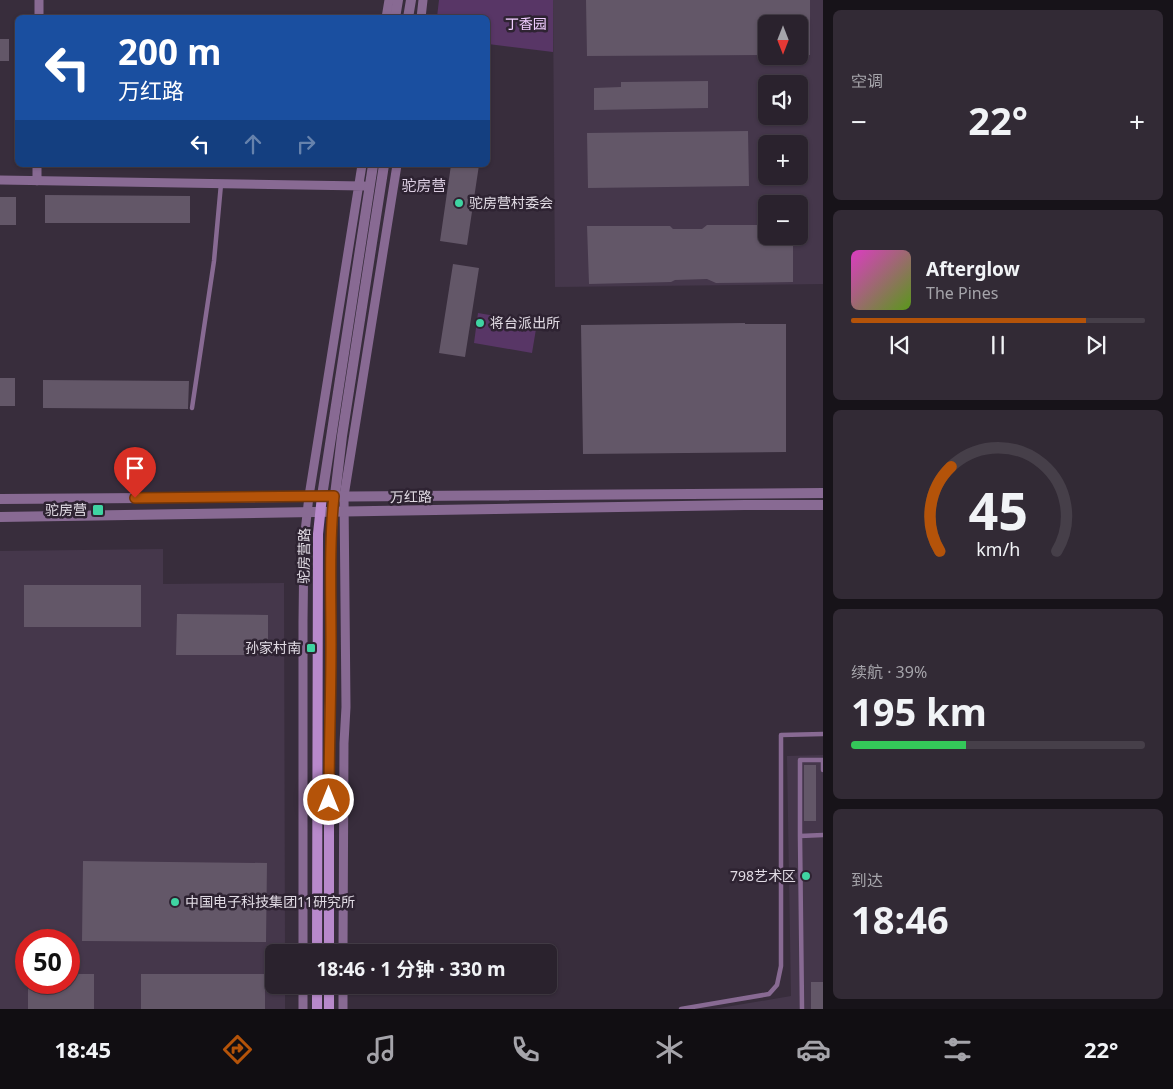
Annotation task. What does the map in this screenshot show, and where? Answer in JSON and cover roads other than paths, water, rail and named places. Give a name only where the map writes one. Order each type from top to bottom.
[{"type":"main road","name":"驼房营路","points":[[317,944],[318,534],[322,496]]},
{"type":"main road","name":"驼房营路","points":[[329,944],[329,742],[333,512]]},
{"type":"main road","points":[[317,994],[317,1009]]},
{"type":"main road","points":[[329,994],[329,1009]]},
{"type":"street","points":[[39,0],[39,15]]},
{"type":"street","points":[[386,15],[389,0]]},
{"type":"street","points":[[396,15],[398,0]]},
{"type":"street","points":[[408,15],[411,0]]},
{"type":"street","points":[[421,15],[423,0]]},
{"type":"street","points":[[37,167],[37,180]]},
{"type":"street","points":[[303,944],[304,542],[309,496],[364,186],[362,167]]},
{"type":"street","name":"驼房营路","points":[[322,496],[364,186],[372,167]]},
{"type":"street","name":"驼房营路","points":[[333,512],[339,496],[342,436],[384,167]]},
{"type":"street","points":[[343,944],[344,743],[346,707],[344,511],[339,496],[397,167]]},
{"type":"street","points":[[0,180],[364,186]]},
{"type":"street","name":"万红路","points":[[0,499],[823,492]]},
{"type":"street","name":"万红路","points":[[0,517],[823,505]]},
{"type":"street","points":[[303,994],[303,1009]]},
{"type":"street","points":[[343,994],[343,1009]]},
{"type":"lane","points":[[192,408],[214,261],[221,184]]},
{"type":"lane","points":[[681,1009],[769,994],[777,985],[781,966],[781,734],[823,734]]},
{"type":"lane","points":[[802,1009],[800,760],[823,760],[823,770]]},
{"type":"lane","points":[[800,836],[823,836]]},
{"type":"place","name":"驼房营村委会","points":[[459,203]]},
{"type":"place","name":"将台派出所","points":[[480,323]]},
{"type":"place","name":"驼房营","points":[[98,510]]},
{"type":"place","name":"孙家村南","points":[[311,648]]},
{"type":"place","name":"798艺术区","points":[[806,876]]},
{"type":"place","name":"中国电子科技集团11研究所","points":[[175,902]]},
{"type":"district","name":"驼房营","points":[[424,186]]},
{"type":"park label","name":"丁香园","points":[[526,24]]}]
